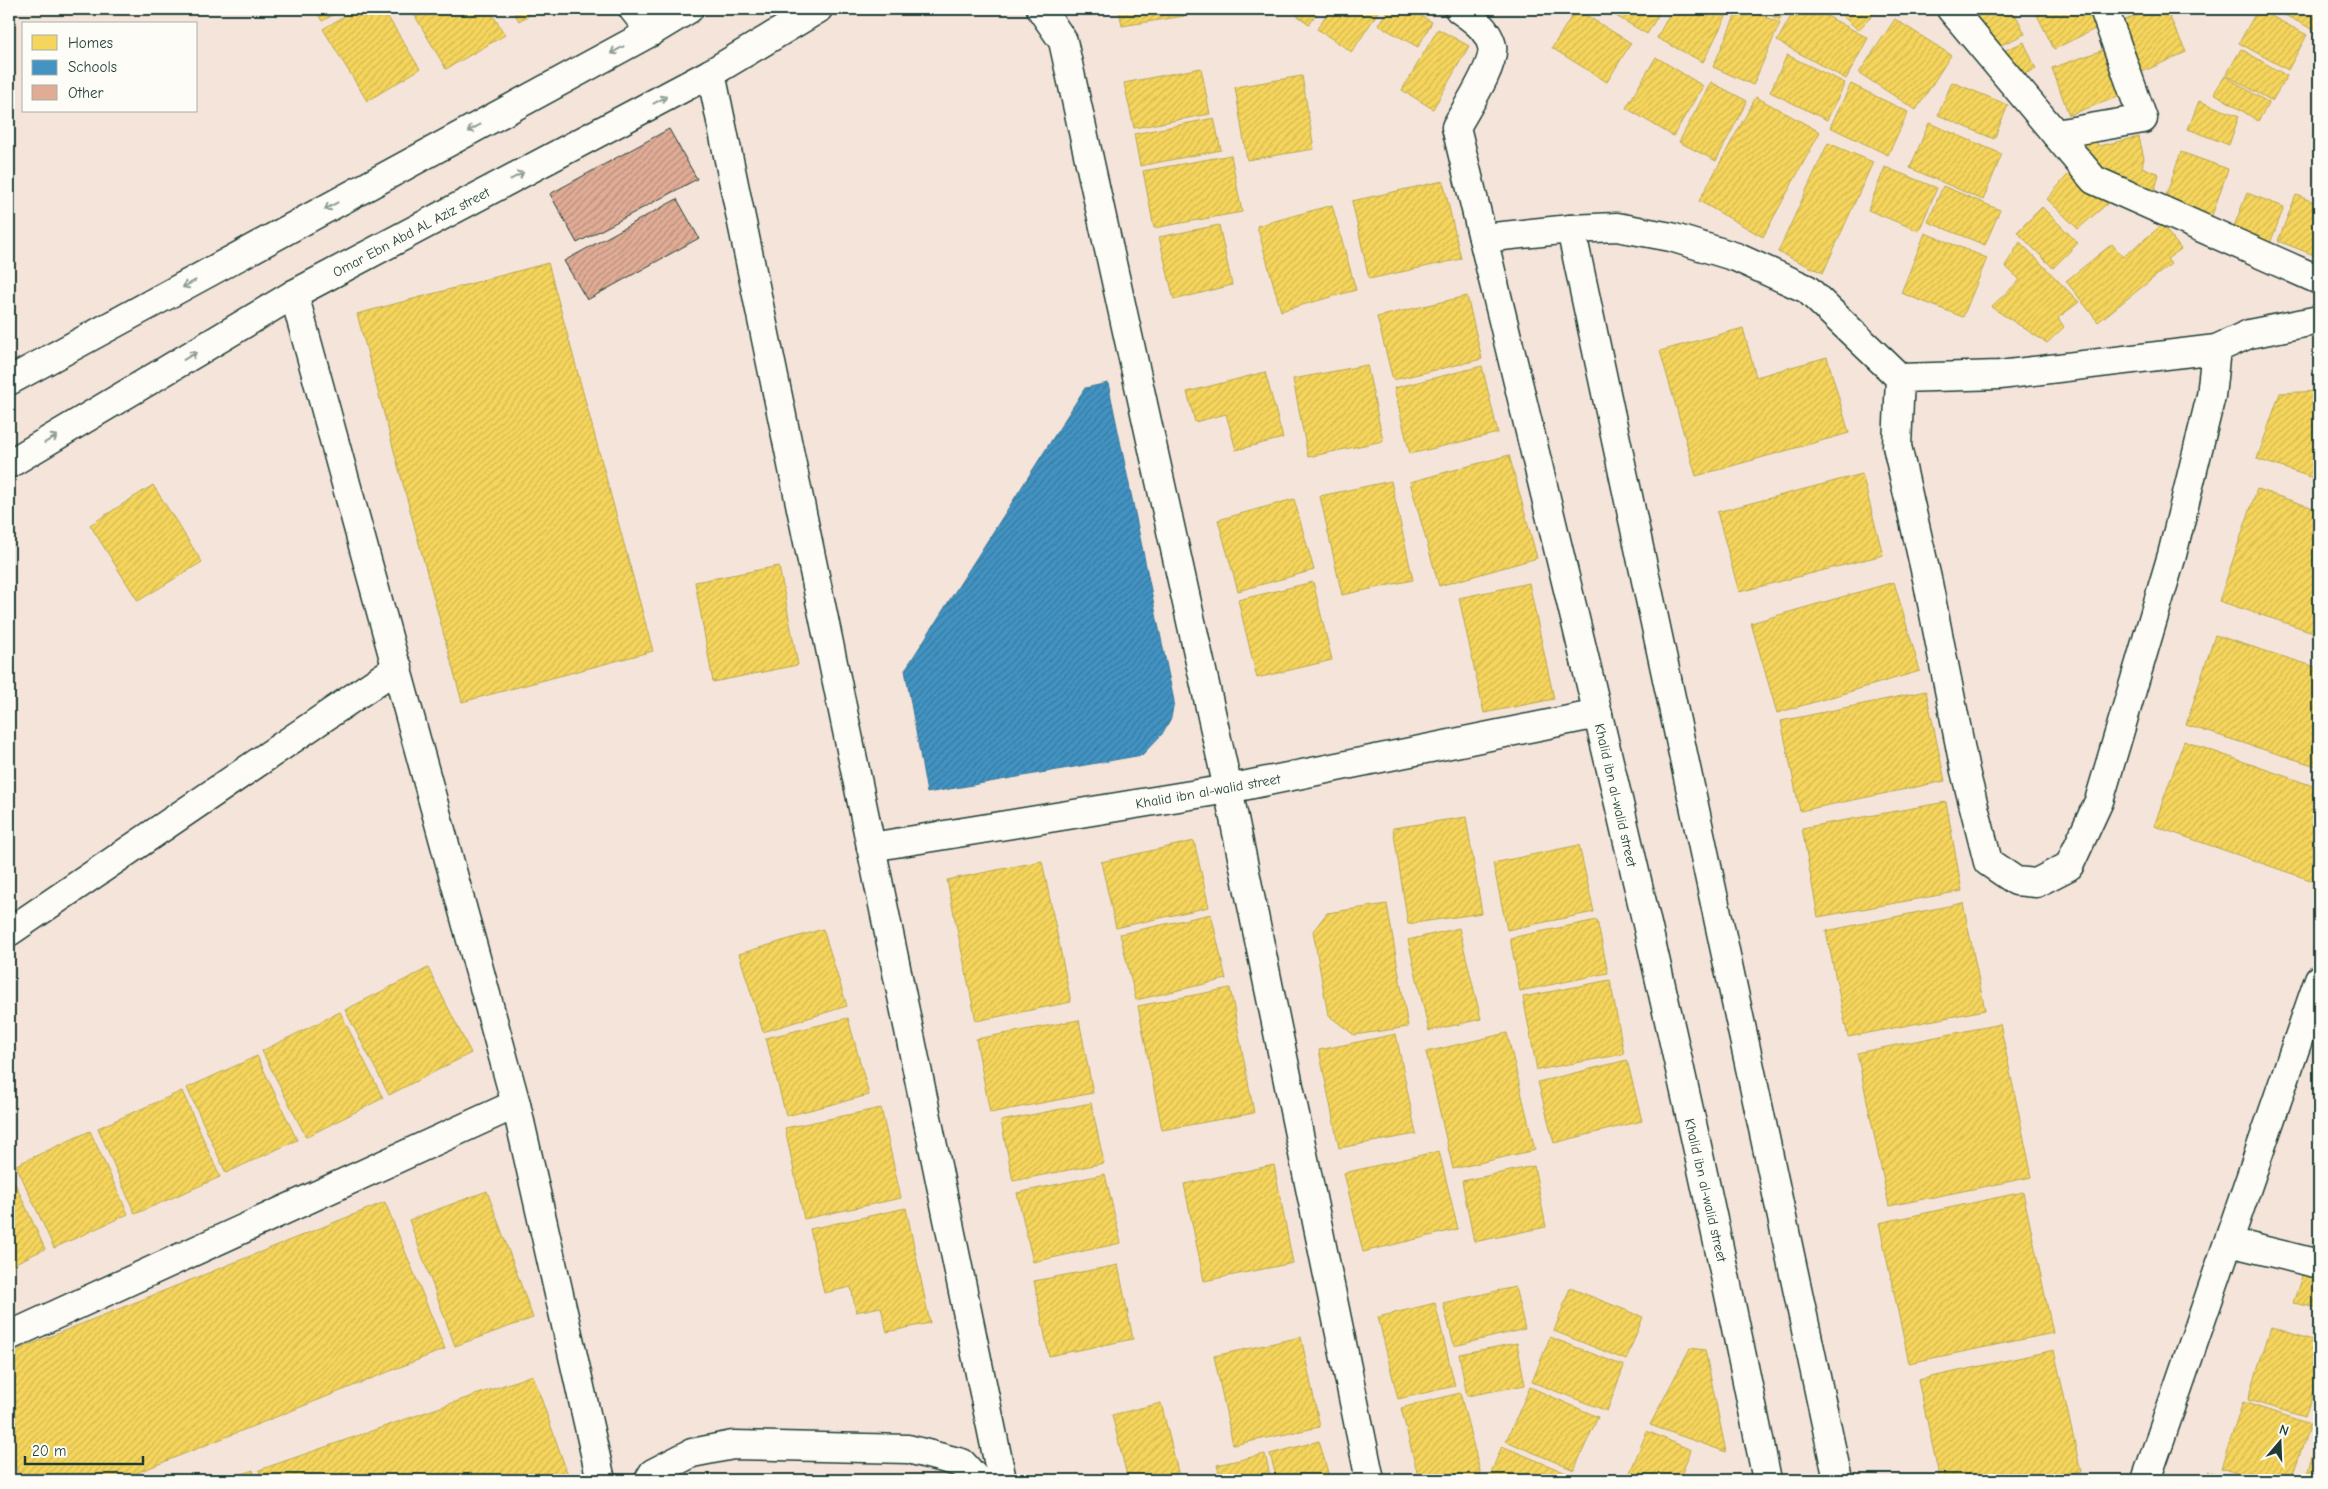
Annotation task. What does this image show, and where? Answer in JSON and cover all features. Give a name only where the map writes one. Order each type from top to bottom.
[{"type":"street","points":[[633,9],[651,32]]},
{"type":"street","points":[[9,381],[651,32],[689,9]]},
{"type":"street","name":"Omar Ebn Abd AL Aziz street","points":[[9,464],[294,294],[710,73],[818,9]]},
{"type":"street","points":[[1041,9],[1063,41],[1228,789],[1370,1480]]},
{"type":"street","points":[[1459,9],[1475,20],[1484,31],[1492,47],[1490,62],[1456,127],[1598,714]]},
{"type":"street","points":[[1951,9],[2094,180],[2319,280]]},
{"type":"street","points":[[2056,134],[2143,118],[2104,9]]},
{"type":"street","points":[[710,73],[1002,1480]]},
{"type":"street","points":[[1483,238],[1571,229],[1617,227],[1671,237],[1736,257],[1806,289],[1900,378],[2000,375],[2216,349],[2249,334],[2319,320]]},
{"type":"street","points":[[1571,229],[1838,1480]]},
{"type":"street","points":[[294,294],[398,667],[516,1104],[601,1480]]},
{"type":"street","points":[[1900,378],[1897,446],[1928,583],[1965,771],[1988,862],[2016,881],[2036,883],[2069,866],[2099,801],[2172,555],[2211,396],[2216,349]]},
{"type":"street","points":[[9,932],[398,667]]},
{"type":"street","name":"Khalid ibn al-walid street","points":[[871,847],[1228,789],[1598,714],[1729,1288],[1767,1480]]},
{"type":"street","points":[[2146,1480],[2319,980]]},
{"type":"street","points":[[9,1336],[516,1104]]},
{"type":"street","points":[[2229,1242],[2319,1264]]},
{"type":"street","points":[[649,1480],[653,1473],[692,1453],[733,1445],[908,1449],[962,1464],[977,1480]]},
{"type":"building: Homes","points":[[315,9],[344,9],[322,21]]},
{"type":"building: Homes","points":[[356,9],[383,9],[420,69],[367,101],[323,29]]},
{"type":"building: Homes","points":[[411,9],[489,9],[505,35],[446,69]]},
{"type":"building: Homes","points":[[512,9],[541,9],[519,21]]},
{"type":"building: Homes","points":[[1119,9],[1182,9],[1184,16],[1122,26]]},
{"type":"building: Homes","points":[[1288,9],[1320,9],[1309,24]]},
{"type":"building: Homes","points":[[1330,9],[1380,9],[1352,52],[1317,29]]},
{"type":"building: Homes","points":[[1388,9],[1409,9],[1432,22],[1418,47],[1378,25]]},
{"type":"building: Homes","points":[[1576,9],[1631,43],[1607,82],[1552,48]]},
{"type":"building: Homes","points":[[1604,9],[1662,9],[1647,34]]},
{"type":"building: Homes","points":[[1672,9],[1730,9],[1703,62],[1657,38]]},
{"type":"building: Homes","points":[[1738,9],[1746,9],[1780,23],[1753,85],[1713,67]]},
{"type":"building: Homes","points":[[1760,9],[1786,9],[1779,20]]},
{"type":"building: Homes","points":[[1795,9],[1814,9],[1868,38],[1846,79],[1777,41]]},
{"type":"building: Homes","points":[[1835,9],[1879,9],[1858,30]]},
{"type":"building: Homes","points":[[1968,9],[2013,9],[2025,34],[1988,51]]},
{"type":"building: Homes","points":[[2049,9],[2093,9],[2101,26],[2054,49],[2037,15]]},
{"type":"building: Homes","points":[[2149,9],[2166,9],[2186,52],[2142,72],[2119,23]]},
{"type":"building: Homes","points":[[2258,9],[2307,35],[2288,70],[2239,43]]},
{"type":"building: Homes","points":[[2273,9],[2319,9],[2319,20],[2314,30]]},
{"type":"building: Homes","points":[[1895,19],[1951,55],[1916,110],[1859,73]]},
{"type":"building: Homes","points":[[1438,29],[1469,46],[1433,109],[1402,90]]},
{"type":"building: Homes","points":[[2024,42],[2036,69],[2012,79],[2001,52]]},
{"type":"building: Homes","points":[[2106,49],[2123,95],[2069,115],[2052,68]]},
{"type":"building: Homes","points":[[2241,49],[2287,76],[2272,101],[2226,75]]},
{"type":"building: Homes","points":[[1787,55],[1845,83],[1827,120],[1770,92]]},
{"type":"building: Homes","points":[[1656,57],[1703,86],[1673,136],[1626,108]]},
{"type":"building: Homes","points":[[1201,68],[1210,114],[1134,128],[1124,83]]},
{"type":"building: Homes","points":[[1302,76],[1314,149],[1247,160],[1235,87]]},
{"type":"building: Homes","points":[[2225,76],[2269,103],[2258,121],[2214,93]]},
{"type":"building: Homes","points":[[1711,82],[1747,101],[1716,161],[1679,142]]},
{"type":"building: Homes","points":[[1952,82],[2008,105],[1994,139],[1938,115]]},
{"type":"building: Homes","points":[[1851,84],[1908,112],[1888,155],[1830,127]]},
{"type":"building: Homes","points":[[1756,97],[1820,132],[1763,237],[1699,201]]},
{"type":"building: Homes","points":[[2199,101],[2239,116],[2229,145],[2188,129]]},
{"type":"building: Homes","points":[[1214,118],[1221,150],[1140,166],[1134,134]]},
{"type":"building: Homes","points":[[1929,123],[2002,154],[1983,200],[1910,168]]},
{"type":"building: Homes","points":[[2139,137],[2144,158],[2142,167],[2159,174],[2151,205],[2099,174],[2075,142],[2093,138],[2099,146]]},
{"type":"building: Homes","points":[[1828,143],[1873,162],[1823,273],[1778,252]]},
{"type":"building: Homes","points":[[2181,152],[2228,169],[2208,227],[2161,210]]},
{"type":"building: Homes","points":[[1231,155],[1242,212],[1154,228],[1143,171]]},
{"type":"building: Homes","points":[[1885,167],[1937,188],[1919,231],[1868,210]]},
{"type":"building: Homes","points":[[2071,171],[2109,202],[2078,229],[2047,199]]},
{"type":"building: Homes","points":[[1443,181],[1461,259],[1369,279],[1352,201]]},
{"type":"building: Homes","points":[[1943,186],[2000,210],[1985,245],[1928,222]]},
{"type":"building: Homes","points":[[2247,193],[2284,207],[2264,259],[2227,244]]},
{"type":"building: Homes","points":[[2296,195],[2319,204],[2319,242],[2314,255],[2278,241]]},
{"type":"building: Homes","points":[[1332,205],[1356,290],[1281,311],[1257,226]]},
{"type":"building: Homes","points":[[2042,207],[2078,243],[2053,268],[2017,232]]},
{"type":"building: Homes","points":[[1219,225],[1232,285],[1174,300],[1159,237]]},
{"type":"building: Homes","points":[[2162,225],[2181,249],[2167,259],[2171,264],[2098,322],[2066,281],[2112,244],[2123,257]]},
{"type":"building: Homes","points":[[1925,233],[1987,258],[1963,317],[1901,293]]},
{"type":"building: Homes","points":[[2020,242],[2079,302],[2058,318],[2064,327],[2047,343],[1991,307],[2020,280],[2005,266]]},
{"type":"building: Homes","points":[[548,263],[653,651],[462,702],[357,314]]},
{"type":"building: Homes","points":[[1467,296],[1482,359],[1393,380],[1377,317]]},
{"type":"building: Homes","points":[[1743,328],[1756,377],[1827,357],[1849,433],[1696,476],[1660,351]]},
{"type":"building: Homes","points":[[1367,365],[1383,441],[1308,457],[1293,379]]},
{"type":"building: Homes","points":[[1482,366],[1498,433],[1410,454],[1394,388]]},
{"type":"building: Homes","points":[[1265,372],[1283,438],[1236,450],[1226,414],[1195,422],[1187,392]]},
{"type":"building: Homes","points":[[2319,391],[2319,480],[2257,459],[2280,393]]},
{"type":"building: Homes","points":[[1509,455],[1537,558],[1439,586],[1410,482]]},
{"type":"building: Homes","points":[[1862,474],[1883,555],[1739,592],[1717,512]]},
{"type":"building: Homes","points":[[1391,481],[1413,580],[1342,595],[1320,496]]},
{"type":"building: Homes","points":[[153,485],[202,562],[138,601],[90,525]]},
{"type":"building: Homes","points":[[2257,489],[2319,510],[2319,634],[2219,601]]},
{"type":"building: Homes","points":[[1294,499],[1314,570],[1238,591],[1218,520]]},
{"type":"building: Homes","points":[[779,566],[798,665],[713,682],[695,582]]},
{"type":"building: Homes","points":[[1313,582],[1332,660],[1257,678],[1238,600]]},
{"type":"building: Homes","points":[[1894,582],[1920,671],[1777,713],[1751,623]]},
{"type":"building: Homes","points":[[1529,583],[1554,699],[1484,713],[1459,598]]},
{"type":"building: Homes","points":[[2215,635],[2319,668],[2319,767],[2186,725]]},
{"type":"building: Homes","points":[[1926,691],[1945,781],[1800,811],[1781,721]]},
{"type":"building: Homes","points":[[2184,741],[2319,788],[2319,883],[2154,826]]},
{"type":"building: Homes","points":[[1946,802],[1962,891],[1818,917],[1802,828]]},
{"type":"building: Homes","points":[[1466,817],[1482,913],[1408,924],[1393,828]]},
{"type":"building: Homes","points":[[1194,841],[1209,907],[1116,928],[1101,862]]},
{"type":"building: Homes","points":[[1579,845],[1594,912],[1507,930],[1493,863]]},
{"type":"building: Homes","points":[[1042,861],[1071,1002],[976,1021],[947,880]]},
{"type":"building: Homes","points":[[1963,903],[1985,1010],[1848,1037],[1826,931]]},
{"type":"building: Homes","points":[[1387,904],[1408,1027],[1354,1035],[1328,1015],[1313,931],[1327,913]]},
{"type":"building: Homes","points":[[1211,914],[1226,979],[1136,1000],[1120,934]]},
{"type":"building: Homes","points":[[1597,920],[1608,973],[1520,991],[1510,938]]},
{"type":"building: Homes","points":[[1459,928],[1481,1019],[1429,1031],[1408,940]]},
{"type":"building: Homes","points":[[823,929],[847,1006],[763,1032],[739,954]]},
{"type":"building: Homes","points":[[428,968],[471,1053],[389,1095],[345,1010]]},
{"type":"building: Homes","points":[[1610,980],[1624,1054],[1537,1070],[1523,997]]},
{"type":"building: Homes","points":[[1230,988],[1254,1113],[1162,1130],[1138,1006]]},
{"type":"building: Homes","points":[[340,1012],[383,1098],[306,1137],[262,1051]]},
{"type":"building: Homes","points":[[848,1018],[869,1095],[786,1116],[766,1038]]},
{"type":"building: Homes","points":[[1079,1020],[1093,1093],[990,1113],[976,1039]]},
{"type":"building: Homes","points":[[2000,1024],[2032,1177],[1889,1206],[1857,1053]]},
{"type":"building: Homes","points":[[1507,1033],[1535,1150],[1453,1169],[1426,1052]]},
{"type":"building: Homes","points":[[1396,1034],[1416,1134],[1339,1148],[1319,1050]]},
{"type":"building: Homes","points":[[257,1056],[297,1140],[226,1173],[187,1088]]},
{"type":"building: Homes","points":[[1627,1060],[1642,1121],[1554,1143],[1538,1082]]},
{"type":"building: Homes","points":[[182,1091],[220,1177],[135,1214],[98,1128]]},
{"type":"building: Homes","points":[[1091,1103],[1104,1163],[1013,1181],[1001,1121]]},
{"type":"building: Homes","points":[[881,1108],[901,1198],[804,1219],[785,1128]]},
{"type":"building: Homes","points":[[90,1131],[128,1214],[54,1248],[16,1165]]},
{"type":"building: Homes","points":[[1439,1151],[1458,1229],[1363,1252],[1344,1173]]},
{"type":"building: Homes","points":[[1274,1165],[1293,1263],[1204,1281],[1184,1184]]},
{"type":"building: Homes","points":[[1534,1166],[1546,1227],[1474,1242],[1462,1181]]},
{"type":"building: Homes","points":[[9,1170],[45,1249],[9,1266]]},
{"type":"building: Homes","points":[[1105,1174],[1121,1243],[1033,1262],[1017,1193]]},
{"type":"building: Homes","points":[[487,1191],[533,1318],[455,1346],[409,1220]]},
{"type":"building: Homes","points":[[2023,1192],[2053,1333],[1909,1363],[1879,1223]]},
{"type":"building: Homes","points":[[385,1202],[445,1349],[119,1480],[21,1480],[9,1450],[9,1353]]},
{"type":"building: Homes","points":[[906,1208],[930,1323],[887,1332],[881,1307],[856,1312],[851,1287],[824,1293],[810,1229]]},
{"type":"building: Homes","points":[[2316,1234],[2319,1235],[2319,1308],[2293,1303]]},
{"type":"building: Homes","points":[[1118,1265],[1133,1339],[1049,1356],[1034,1281]]},
{"type":"building: Homes","points":[[1515,1287],[1525,1329],[1454,1346],[1443,1303]]},
{"type":"building: Homes","points":[[1570,1288],[1643,1317],[1626,1360],[1554,1331]]},
{"type":"building: Homes","points":[[1435,1303],[1455,1386],[1398,1399],[1378,1317]]},
{"type":"building: Homes","points":[[2271,1327],[2319,1342],[2319,1372],[2305,1417],[2248,1400]]},
{"type":"building: Homes","points":[[1301,1337],[1320,1427],[1233,1445],[1214,1356]]},
{"type":"building: Homes","points":[[1550,1337],[1624,1366],[1607,1411],[1532,1382]]},
{"type":"building: Homes","points":[[1517,1343],[1525,1385],[1467,1396],[1459,1354]]},
{"type":"building: Homes","points":[[1690,1348],[1705,1350],[1726,1452],[1650,1425]]},
{"type":"building: Homes","points":[[2054,1350],[2081,1472],[2044,1480],[1940,1480],[1918,1380]]},
{"type":"building: Homes","points":[[533,1375],[569,1478],[564,1480],[262,1480],[259,1470]]},
{"type":"building: Homes","points":[[1530,1387],[1598,1417],[1574,1470],[1506,1441]]},
{"type":"building: Homes","points":[[1460,1393],[1481,1475],[1459,1480],[1419,1480],[1401,1408]]},
{"type":"building: Homes","points":[[2243,1402],[2310,1424],[2291,1480],[2258,1480],[2221,1468]]},
{"type":"building: Homes","points":[[1161,1403],[1180,1480],[1128,1480],[1112,1415]]},
{"type":"building: Homes","points":[[1647,1431],[1691,1450],[1679,1480],[1627,1480]]},
{"type":"building: Homes","points":[[2319,1432],[2319,1480],[2305,1480]]},
{"type":"building: Homes","points":[[1319,1441],[1330,1480],[1277,1480],[1270,1454]]},
{"type":"building: Homes","points":[[1502,1446],[1571,1475],[1568,1480],[1488,1480]]},
{"type":"building: Homes","points":[[1265,1454],[1271,1480],[1221,1480],[1217,1465]]},
{"type":"building: Homes","points":[[253,1470],[256,1480],[226,1480]]},
{"type":"building: Homes","points":[[2208,1471],[2236,1480],[2205,1480]]},
{"type":"building: Schools","points":[[1108,383],[1174,701],[1171,718],[1162,734],[1142,755],[927,793],[905,670],[1085,388]]},
{"type":"building: Other","points":[[669,129],[697,179],[577,243],[550,194]]},
{"type":"building: Other","points":[[677,199],[699,238],[587,300],[564,261]]}]
